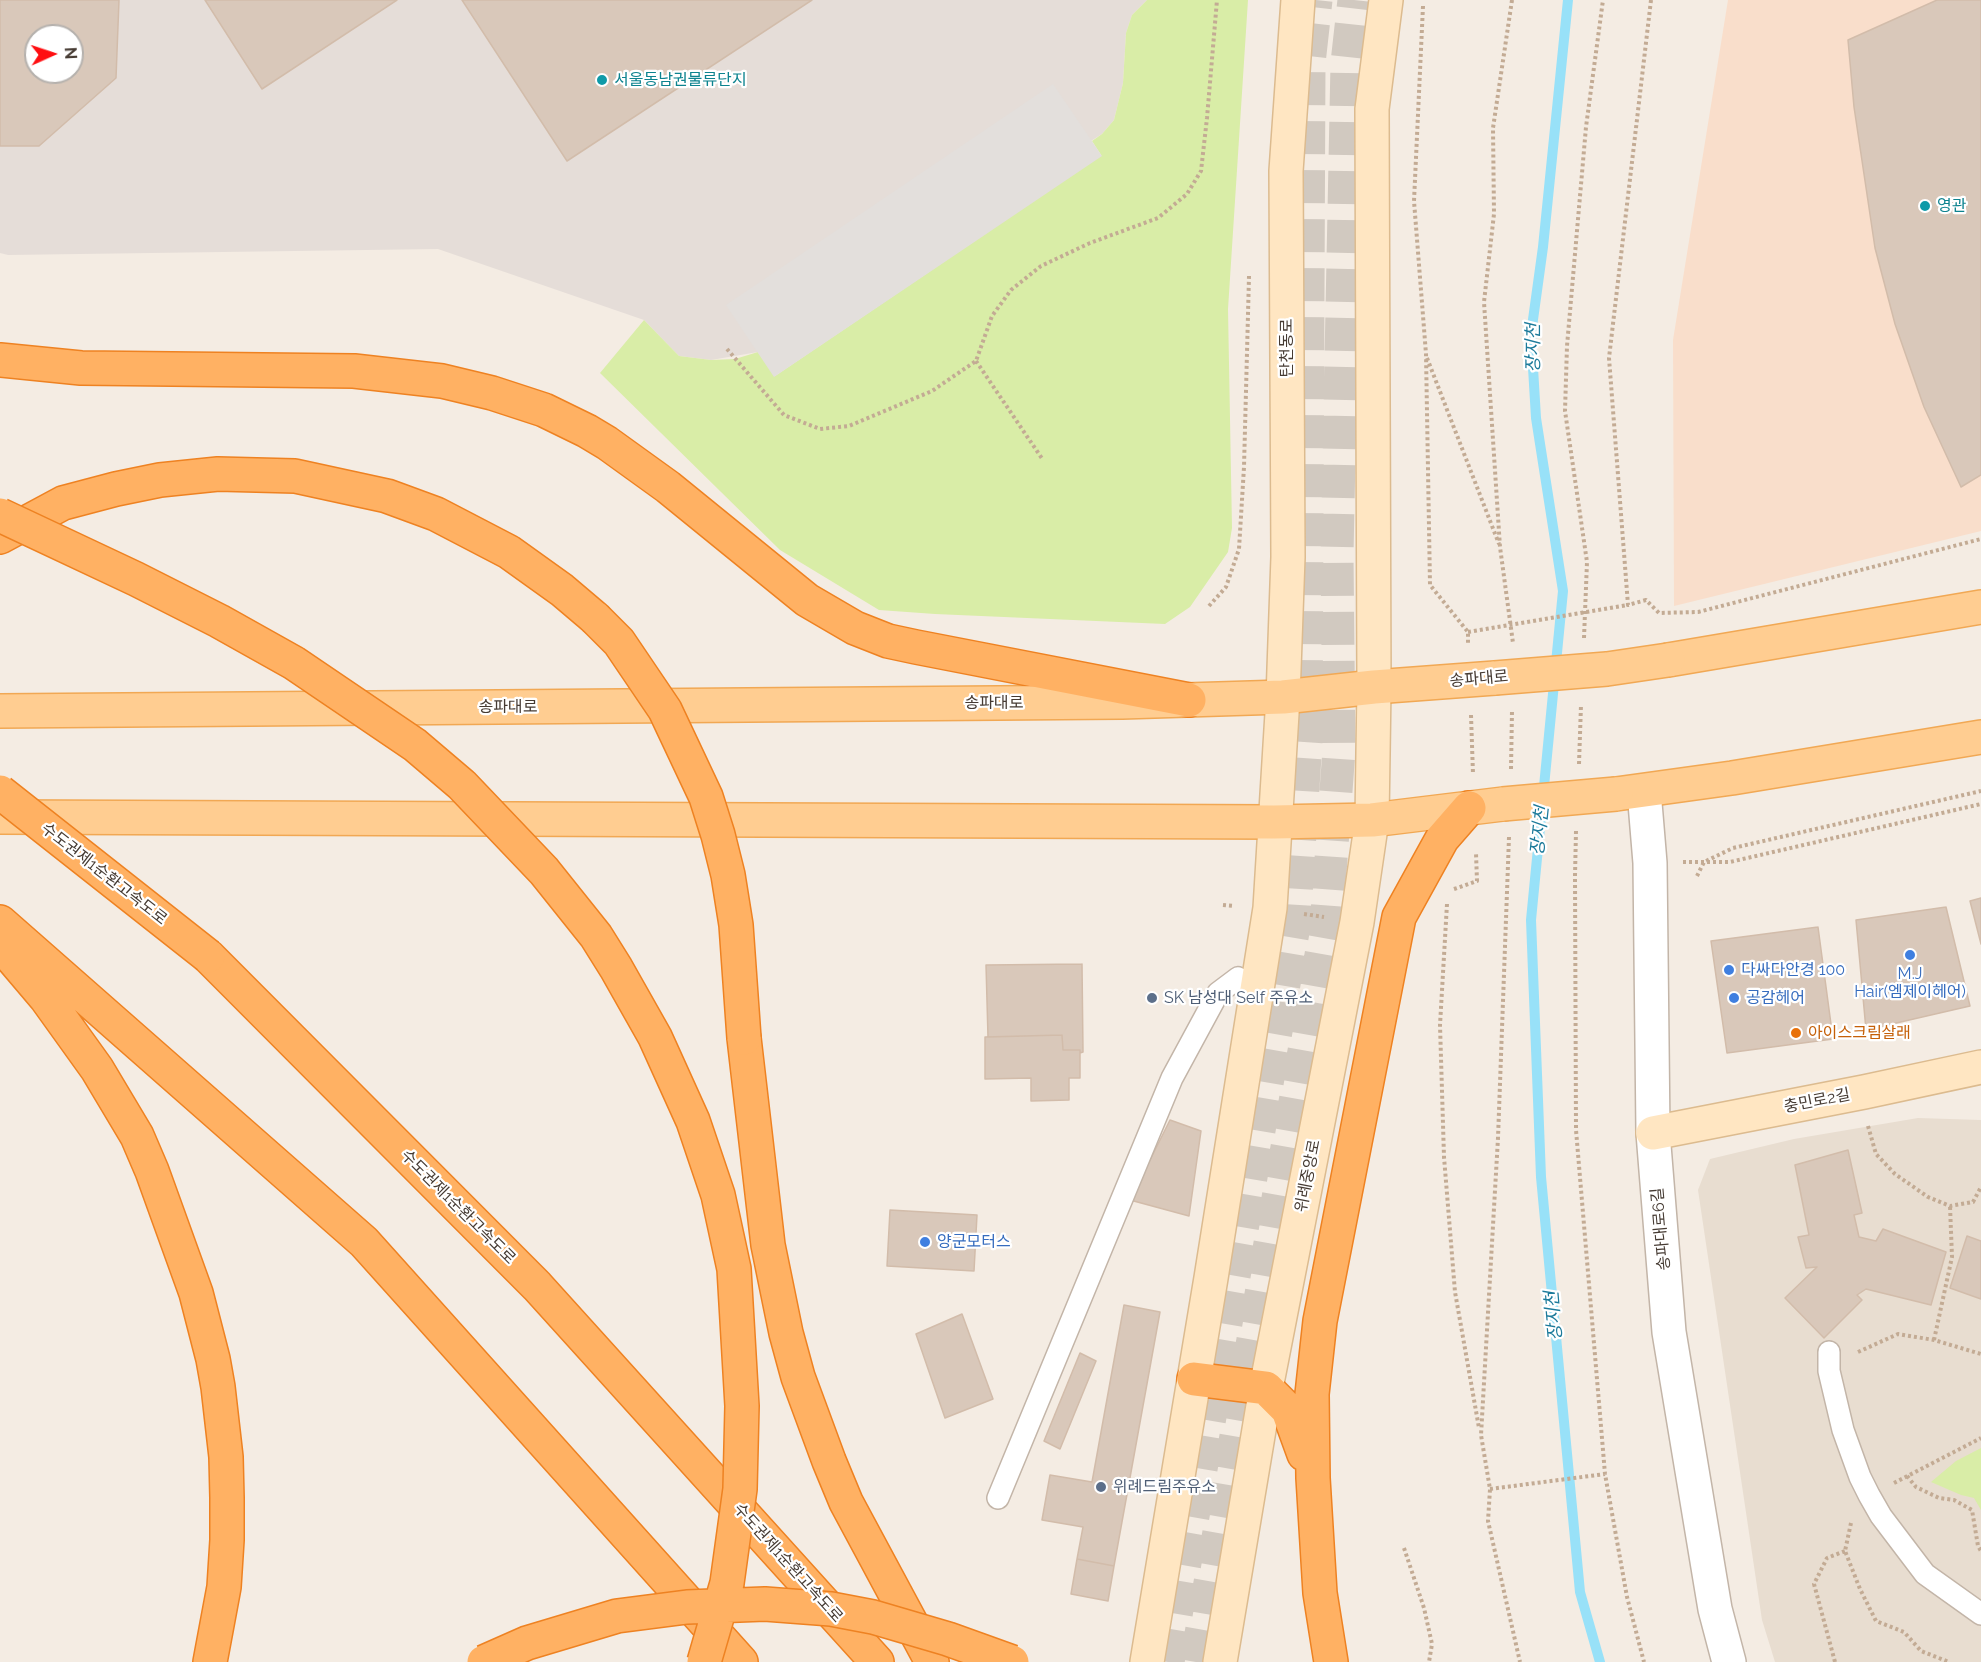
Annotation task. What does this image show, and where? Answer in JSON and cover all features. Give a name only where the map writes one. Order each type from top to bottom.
[{"type":"highway","points":[[0,360],[53,366],[104,368],[354,371],[430,380],[492,393],[544,410],[607,443],[668,487],[807,600],[855,628],[888,641],[1189,700]]},
{"type":"highway","points":[[0,537],[63,503],[116,489],[160,480],[218,474],[295,476],[387,496],[436,514],[509,552],[562,590],[619,642],[665,710],[706,797],[725,865],[736,925],[744,1038],[768,1245],[786,1333],[798,1377],[846,1502],[932,1662]]},
{"type":"highway","points":[[0,515],[219,621],[313,676],[415,745],[462,785],[544,871],[596,936],[616,968],[655,1037],[693,1121],[718,1195],[734,1269],[742,1377],[742,1470],[727,1583],[704,1662]]},
{"type":"highway","name":"수도권제1순환고속도로","points":[[0,792],[208,956],[537,1286],[877,1662]]},
{"type":"highway","points":[[1331,1662],[1320,1593],[1313,1478],[1312,1394],[1320,1321],[1398,917],[1442,839],[1482,807]]},
{"type":"highway","points":[[0,922],[364,1242],[741,1662]]},
{"type":"highway","points":[[0,944],[46,998],[97,1069],[137,1137],[180,1249],[206,1329],[218,1387],[226,1456],[227,1540],[224,1587],[210,1662]]},
{"type":"highway","points":[[1194,1379],[1266,1388],[1287,1410],[1313,1478]]},
{"type":"highway","points":[[484,1662],[527,1643],[617,1616],[687,1606],[765,1604],[831,1609],[873,1617],[948,1639],[1012,1662]]},
{"type":"main road","name":"탄천동로","points":[[1283,697],[1288,557],[1286,171],[1299,0]]},
{"type":"main road","points":[[1374,687],[1372,109],[1386,0]]},
{"type":"main road","name":"송파대로","points":[[0,711],[1111,702],[1283,697],[1374,687],[1607,669],[1981,607]]},
{"type":"main road","name":"위례중앙로","points":[[1220,1662],[1266,1388],[1357,922],[1371,820],[1374,687]]},
{"type":"main road","points":[[1147,1662],[1258,988],[1269,908],[1283,697]]},
{"type":"main road","points":[[0,818],[1274,822],[1371,820],[1630,792],[1981,738]]},
{"type":"main road","name":"충민로2길","points":[[1653,1132],[1981,1067]]},
{"type":"street","name":"송파대로6길","points":[[1630,792],[1650,863],[1653,1132],[1669,1332],[1716,1609],[1729,1662]]},
{"type":"lane","points":[[998,1498],[1172,1078],[1218,993],[1238,978],[1258,988]]},
{"type":"lane","points":[[1829,1361],[1843,1430],[1860,1477],[1881,1516],[1925,1574],[1981,1614]]},
{"type":"path","points":[[727,349],[784,415],[820,429],[849,426],[932,391],[976,361],[992,316],[1018,284],[1041,266],[1070,252],[1158,218],[1187,194],[1201,171],[1217,0]]},
{"type":"path","points":[[1423,0],[1414,201],[1426,354],[1430,585],[1468,632],[1482,679],[1482,807],[1477,881]]},
{"type":"path","points":[[1628,605],[1609,358],[1651,0]]},
{"type":"path","points":[[1209,606],[1226,587],[1239,549],[1244,467],[1249,270]]},
{"type":"path","points":[[1426,354],[1500,547]]},
{"type":"path","points":[[976,361],[1043,460]]},
{"type":"path","points":[[1468,632],[1646,600],[1659,613],[1698,612],[1981,539]]},
{"type":"path","points":[[1697,876],[1704,862],[1733,848],[1981,791]]},
{"type":"path","points":[[1650,863],[1730,862],[1981,804]]},
{"type":"path","points":[[1448,902],[1440,1025],[1444,1157],[1455,1292],[1481,1435]]},
{"type":"path","points":[[1223,905],[1269,908],[1357,922]]},
{"type":"path","points":[[1858,1093],[1876,1154],[1895,1174],[1928,1197],[1950,1206],[1973,1202],[1981,1186]]},
{"type":"path","points":[[1934,1340],[1952,1257],[1950,1206]]},
{"type":"path","points":[[1829,1361],[1898,1334],[1934,1340],[1981,1354]]},
{"type":"path","points":[[1949,1662],[1921,1651],[1904,1632],[1876,1621],[1845,1551],[1852,1518],[1869,1496],[1981,1438]]},
{"type":"path","points":[[1490,1490],[1605,1474]]},
{"type":"path","points":[[1908,1476],[1916,1487],[1940,1498],[1954,1500],[1972,1510],[1981,1551]]},
{"type":"path","points":[[1404,1548],[1424,1608],[1432,1644],[1429,1662]]},
{"type":"path","points":[[1835,1662],[1814,1584],[1827,1558],[1845,1551]]},
{"type":"shaded area","points":[[0,0],[1147,0],[1132,15],[1126,33],[1123,83],[1114,120],[1102,134],[758,352],[711,360],[679,356],[644,320],[438,249],[8,255],[0,253]]},
{"type":"shaded area","points":[[1728,0],[1981,0],[1981,531],[1674,606],[1673,340]]},
{"type":"shaded area","points":[[1053,84],[1102,156],[774,377],[726,305]]},
{"type":"shaded area","points":[[1918,1118],[1981,1120],[1981,1662],[1775,1662],[1762,1620],[1698,1190],[1710,1159],[1794,1139]]},
{"type":"green space","points":[[1147,0],[1248,0],[1228,309],[1232,528],[1228,552],[1190,607],[1165,624],[879,610],[780,550],[600,373],[644,320],[679,356],[711,360],[735,359],[758,352],[775,376],[1101,155],[1092,141],[1102,134],[1114,120],[1123,83],[1126,33],[1132,15]]},
{"type":"green space","points":[[1981,1448],[1981,1510],[1974,1498],[1931,1482],[1956,1461]]},
{"type":"building","points":[[0,0],[119,0],[116,78],[39,146],[0,146]]},
{"type":"building","points":[[205,0],[397,0],[262,89]]},
{"type":"building","name":"서울동남권물류단지","points":[[462,0],[812,0],[567,161]]},
{"type":"building","name":"영관","points":[[1937,0],[1981,0],[1981,475],[1961,487],[1924,407],[1895,324],[1875,248],[1854,107],[1848,40]]},
{"type":"building","points":[[1981,898],[1981,944],[1970,901]]},
{"type":"building","points":[[1946,907],[1970,1006],[1866,1030],[1856,920]]},
{"type":"building","points":[[1818,927],[1833,1039],[1727,1053],[1711,941]]},
{"type":"building","points":[[1082,964],[1083,1052],[1063,1050],[1062,1035],[988,1037],[986,965]]},
{"type":"building","points":[[1062,1035],[1063,1050],[1080,1050],[1080,1078],[1069,1078],[1069,1100],[1031,1101],[1031,1078],[985,1079],[985,1037]]},
{"type":"building","points":[[1170,1120],[1201,1131],[1189,1216],[1130,1200]]},
{"type":"building","points":[[1848,1150],[1862,1213],[1854,1215],[1859,1237],[1876,1241],[1883,1229],[1946,1252],[1931,1305],[1866,1289],[1857,1295],[1862,1300],[1824,1338],[1785,1298],[1817,1267],[1806,1268],[1798,1237],[1809,1235],[1795,1165]]},
{"type":"building","points":[[890,1210],[977,1215],[974,1271],[887,1266]]},
{"type":"building","points":[[1967,1236],[1981,1241],[1981,1299],[1950,1288]]},
{"type":"building","points":[[1124,1305],[1160,1312],[1114,1566],[1077,1559],[1083,1527],[1042,1520],[1050,1475],[1092,1482]]},
{"type":"building","points":[[962,1314],[993,1399],[945,1418],[916,1334]]},
{"type":"building","points":[[1080,1353],[1096,1361],[1060,1449],[1044,1441]]},
{"type":"building","points":[[1077,1559],[1114,1566],[1108,1601],[1071,1594]]},
{"type":"waterway","name":"장지천","points":[[1568,0],[1543,247],[1531,334],[1536,418],[1563,591],[1531,920],[1541,1177],[1580,1592],[1600,1662]]},
{"type":"tunnel","points":[[1168,1662],[1294,926],[1306,741],[1309,63],[1316,0]]},
{"type":"tunnel","points":[[1196,1662],[1326,927],[1339,750],[1337,555],[1347,63],[1354,0]]},
{"type":"place","name":"서울동남권물류단지","points":[[602,80]]},
{"type":"place","name":"영관","points":[[1925,206]]},
{"type":"place","name":"M.J Hair(엠제이헤어)","points":[[1910,955]]},
{"type":"place","name":"다싸다안경 100","points":[[1729,970]]},
{"type":"place","name":"SK 남성대 Self 주유소","points":[[1152,998]]},
{"type":"place","name":"공감헤어","points":[[1734,998]]},
{"type":"place","name":"아이스크림살래","points":[[1796,1033]]},
{"type":"place","name":"양군모터스","points":[[925,1242]]},
{"type":"place","name":"위례드림주유소","points":[[1101,1487]]}]
